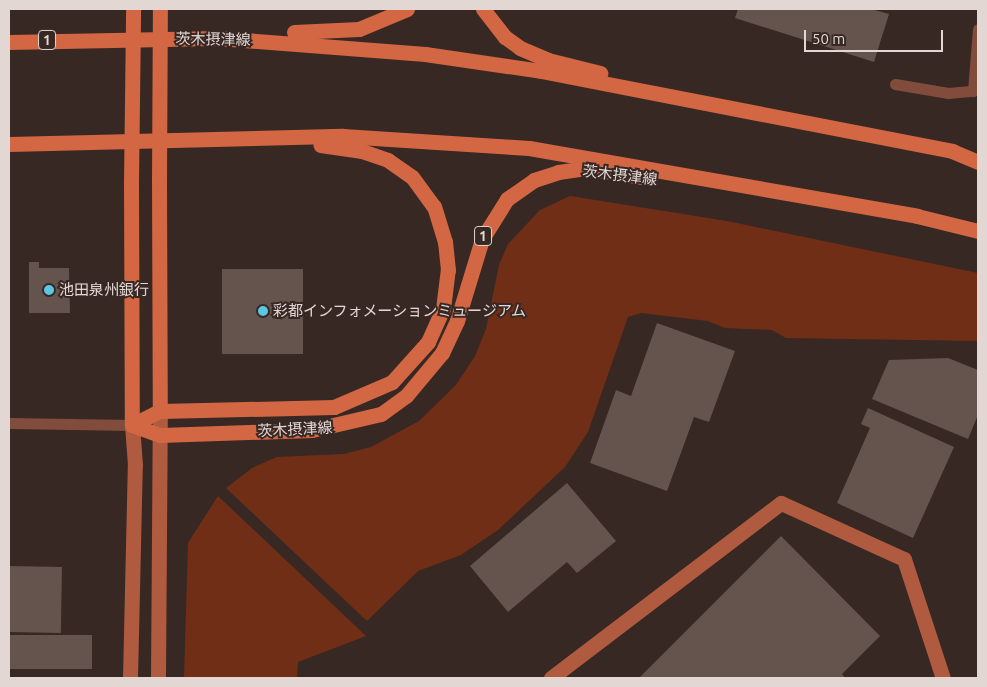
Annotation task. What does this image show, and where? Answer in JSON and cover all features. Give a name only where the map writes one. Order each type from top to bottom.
[{"type":"main road","points":[[132,425],[131,183],[133,9]]},
{"type":"main road","name":"茨木摂津線","points":[[160,9],[160,411]]},
{"type":"main road","name":"茨木摂津線","points":[[9,42],[86,38],[186,28],[339,32],[377,24],[407,9]]},
{"type":"main road","name":"茨木摂津線","points":[[483,9],[505,37],[525,50],[614,76],[653,95]]},
{"type":"main road","name":"茨木摂津線","points":[[86,38],[218,38],[364,48],[541,71],[653,95],[952,151],[978,162]]},
{"type":"main road","name":"茨木摂津線","points":[[9,144],[264,140],[343,136],[529,148],[917,216],[978,230]]},
{"type":"main road","name":"茨木摂津線","points":[[132,425],[160,411],[308,410],[354,401],[384,387],[406,369],[423,350],[438,322],[448,281],[445,242],[434,207],[412,177],[371,153],[264,140]]},
{"type":"main road","name":"茨木摂津線","points":[[132,425],[160,435],[336,428],[392,408],[428,372],[448,342],[477,252],[496,212],[524,186],[548,174],[588,168],[828,207],[917,216]]},
{"type":"street","points":[[158,678],[160,411]]},
{"type":"street","points":[[130,678],[135,465],[132,425]]},
{"type":"street","points":[[550,678],[781,503],[904,559],[943,678]]},
{"type":"lane","points":[[895,84],[948,93],[972,91],[978,29]]},
{"type":"lane","points":[[9,417],[14,422],[132,425]]},
{"type":"shaded area","points":[[570,196],[727,221],[978,273],[978,341],[786,338],[772,330],[725,328],[708,321],[641,313],[628,317],[588,432],[565,467],[498,530],[461,555],[418,571],[367,621],[226,488],[252,468],[277,457],[344,454],[371,447],[419,421],[456,385],[475,356],[486,329],[499,265],[508,244],[540,210]]},
{"type":"shaded area","points":[[218,496],[366,636],[298,662],[297,678],[184,678],[188,543]]},
{"type":"building","points":[[738,9],[871,9],[889,14],[874,62],[735,18]]},
{"type":"building","name":"池田泉州銀行","points":[[29,262],[39,262],[39,268],[69,268],[70,313],[29,313]]},
{"type":"building","name":"彩都インフォメーションミュージアム","points":[[222,269],[303,269],[303,354],[222,354]]},
{"type":"building","points":[[657,323],[735,351],[709,422],[694,417],[667,491],[590,463],[616,390],[631,396]]},
{"type":"building","points":[[948,358],[978,370],[978,415],[968,439],[872,399],[889,360]]},
{"type":"building","points":[[868,408],[954,447],[913,538],[837,503],[870,428],[861,424]]},
{"type":"building","points":[[567,483],[616,541],[577,573],[567,562],[508,612],[470,566]]},
{"type":"building","points":[[781,536],[880,636],[842,674],[845,678],[639,678]]},
{"type":"building","points":[[9,566],[62,567],[61,633],[9,632]]},
{"type":"building","points":[[9,635],[92,635],[92,669],[9,669]]},
{"type":"place","name":"池田泉州銀行","points":[[49,290]]},
{"type":"place","name":"彩都インフォメーションミュージアム","points":[[263,311]]}]
